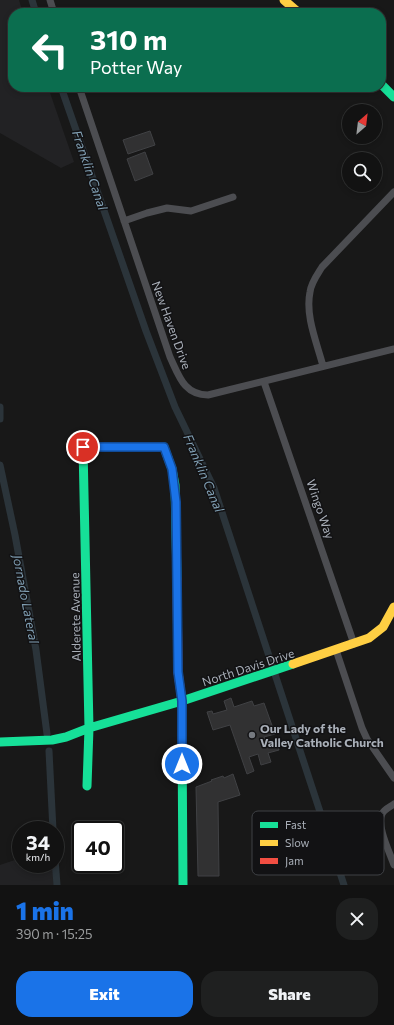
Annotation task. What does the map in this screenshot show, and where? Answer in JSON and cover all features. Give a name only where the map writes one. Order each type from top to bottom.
[{"type":"street","points":[[284,0],[293,8]]},
{"type":"street","points":[[386,89],[394,97]]},
{"type":"street","name":"New Haven Drive","points":[[81,92],[170,357],[186,387],[194,393],[208,395],[394,349]]},
{"type":"street","points":[[323,366],[309,312],[310,292],[314,280],[322,267],[394,192]]},
{"type":"street","points":[[124,221],[146,213],[167,208],[191,212],[233,197]]},
{"type":"street","name":"Wingo Way","points":[[264,382],[354,644]]},
{"type":"street","name":"Alderete Avenue","points":[[87,786],[89,728],[83,447],[164,447],[172,469],[175,490],[178,672],[182,701]]},
{"type":"street","name":"North Davis Drive","points":[[0,742],[52,740],[79,733],[89,728],[182,701],[372,638],[384,628],[394,607]]},
{"type":"street","points":[[336,650],[362,728],[367,739],[394,778]]},
{"type":"street","points":[[182,701],[183,885]]},
{"type":"street","points":[[384,812],[385,810],[394,804]]},
{"type":"street","points":[[384,836],[394,865]]},
{"type":"shaded area","points":[[0,0],[19,0],[21,8],[8,8],[8,92],[50,92],[74,162],[61,168],[0,133]]},
{"type":"shaded area","points":[[12,861],[12,873],[53,873],[54,885],[0,885],[0,865]]},
{"type":"building","points":[[150,131],[155,145],[128,154],[123,140]]},
{"type":"building","points":[[145,152],[153,174],[135,181],[127,159]]},
{"type":"building","name":"Our Lady of the Valley Catholic Church","points":[[231,698],[234,707],[252,701],[254,706],[264,703],[275,734],[264,737],[266,744],[276,741],[279,750],[268,753],[271,762],[261,765],[258,754],[249,757],[254,771],[247,774],[230,725],[213,730],[207,712],[212,711],[213,714],[227,710],[224,701]]},
{"type":"building","points":[[233,774],[240,795],[218,802],[219,876],[198,876],[196,787],[212,781],[211,780],[223,776],[224,778]]},
{"type":"waterway","name":"Franklin Canal","points":[[32,0],[34,8]]},
{"type":"waterway","name":"Franklin Canal","points":[[63,92],[146,331],[175,407],[214,488],[320,811]]},
{"type":"waterway","name":"Jornado Lateral","points":[[0,407],[0,419]]},
{"type":"waterway","name":"Jornado Lateral","points":[[0,465],[15,535],[36,650],[47,734]]},
{"type":"waterway","name":"Jornado Lateral","points":[[49,751],[53,821]]},
{"type":"waterway","name":"Jornado Lateral","points":[[56,873],[57,885]]},
{"type":"waterway","name":"Franklin Canal","points":[[341,875],[344,885]]},
{"type":"traffic: fast","points":[[386,89],[394,97]]},
{"type":"traffic: fast","points":[[87,786],[89,728],[83,447],[164,447],[172,469],[175,485],[177,579]]},
{"type":"traffic: fast","points":[[0,742],[52,740],[66,737],[89,728],[182,701],[293,664]]},
{"type":"traffic: fast","points":[[182,734],[183,885]]},
{"type":"traffic: slow","points":[[284,0],[293,8]]},
{"type":"traffic: slow","points":[[293,664],[369,638],[383,627],[394,607]]},
{"type":"traffic: jam","points":[[177,579],[178,672],[182,701],[182,734]]},
{"type":"place","name":"Our Lady of the Valley Catholic Church","points":[[252,735]]},
{"type":"route","points":[[83,447],[164,447],[172,469],[176,502],[178,672],[182,701],[182,764]]}]
